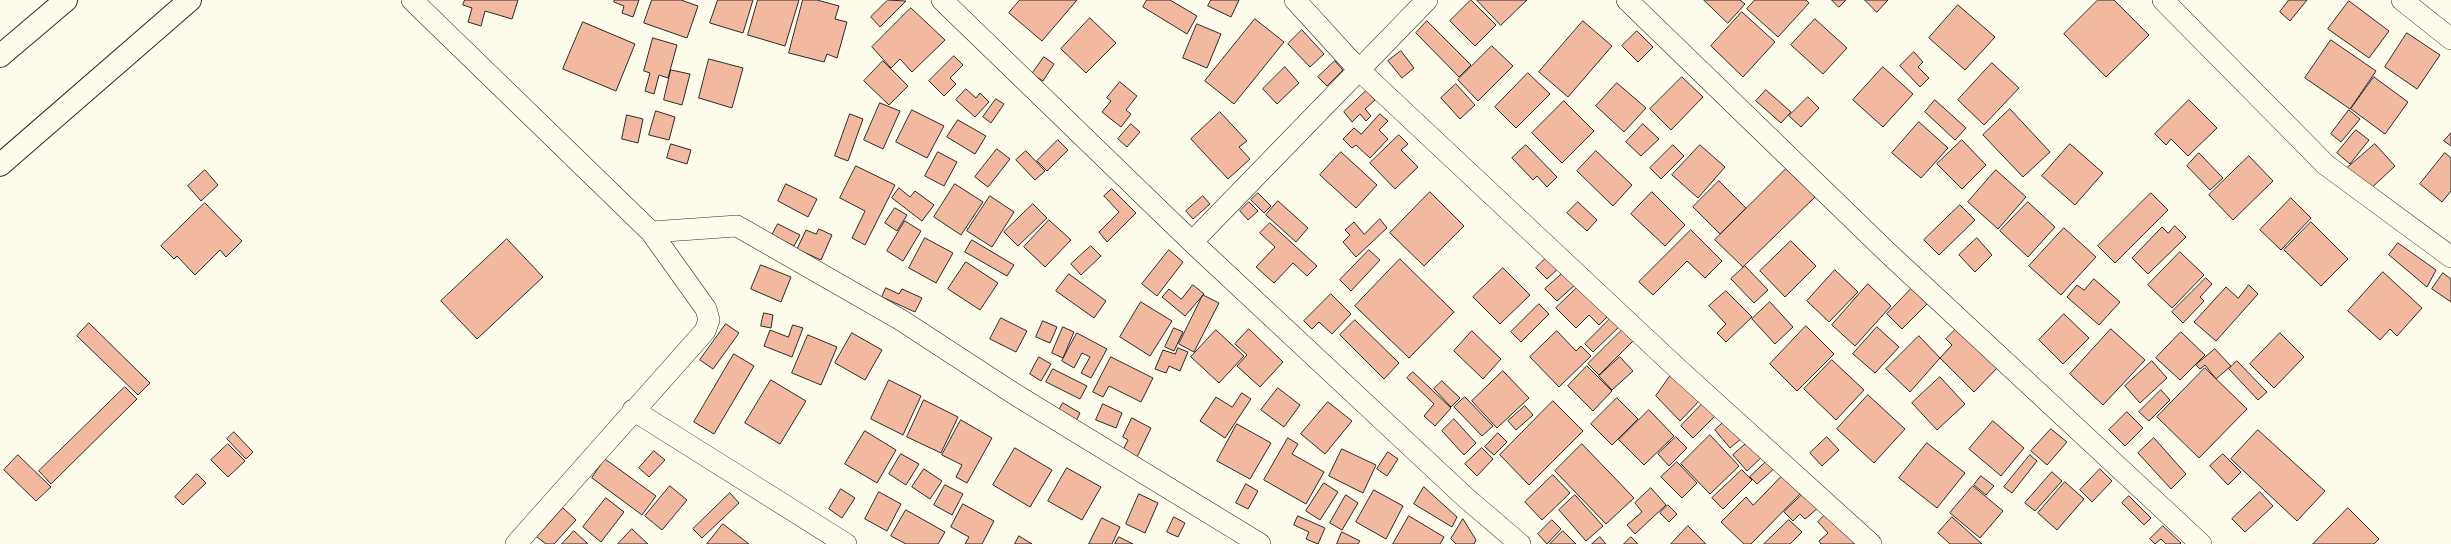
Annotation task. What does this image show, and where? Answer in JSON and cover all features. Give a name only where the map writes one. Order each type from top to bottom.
[{"type":"main road","points":[[0,56],[66,0]]},
{"type":"main road","points":[[0,165],[190,0]]},
{"type":"street","points":[[412,0],[651,232],[706,309],[709,320],[705,331],[633,410],[516,544]]},
{"type":"street","points":[[942,0],[1192,242],[1465,497],[1520,544]]},
{"type":"street","points":[[1295,0],[1359,70],[1678,369],[1871,544]]},
{"type":"street","points":[[1192,242],[1427,0]]},
{"type":"street","points":[[1627,0],[1888,253],[2201,544]]},
{"type":"street","points":[[2163,0],[2326,165],[2451,257]]},
{"type":"street","points":[[2402,0],[2451,39]]},
{"type":"street","points":[[651,232],[737,226],[901,320],[1016,395],[1260,544]]},
{"type":"street","points":[[633,410],[846,544]]},
{"type":"building","points":[[465,0],[518,0],[512,19],[485,11],[481,26],[468,22],[472,8],[463,5]]},
{"type":"building","points":[[615,0],[639,0],[633,17],[622,13],[624,6],[614,2]]},
{"type":"building","points":[[652,0],[681,0],[698,6],[687,38],[644,23]]},
{"type":"building","points":[[718,0],[753,0],[743,33],[710,23]]},
{"type":"building","points":[[758,0],[799,0],[785,46],[748,35]]},
{"type":"building","points":[[803,0],[817,0],[839,6],[835,19],[847,22],[837,58],[827,54],[824,62],[789,53]]},
{"type":"building","points":[[888,0],[906,1],[880,27],[871,17]]},
{"type":"building","points":[[1020,0],[1077,0],[1042,41],[1009,13]]},
{"type":"building","points":[[1147,0],[1170,0],[1197,16],[1187,34],[1143,7]]},
{"type":"building","points":[[1211,0],[1239,0],[1231,17],[1208,6]]},
{"type":"building","points":[[1471,0],[1496,25],[1475,46],[1450,21]]},
{"type":"building","points":[[1477,0],[1527,0],[1501,25]]},
{"type":"building","points":[[1704,0],[1740,0],[1745,4],[1728,23]]},
{"type":"building","points":[[1755,0],[1806,0],[1809,3],[1778,37],[1747,9]]},
{"type":"building","points":[[1832,0],[1846,0],[1839,7]]},
{"type":"building","points":[[1865,0],[1888,0],[1877,12]]},
{"type":"building","points":[[2098,0],[2114,0],[2149,35],[2106,77],[2064,34]]},
{"type":"building","points":[[2289,0],[2307,0],[2290,21],[2280,12]]},
{"type":"building","points":[[2349,1],[2389,31],[2369,58],[2328,29]]},
{"type":"building","points":[[1958,5],[1995,37],[1965,70],[1929,38]]},
{"type":"building","points":[[911,8],[945,40],[912,72],[900,59],[891,68],[872,47]]},
{"type":"building","points":[[1742,12],[1775,42],[1743,77],[1711,46]]},
{"type":"building","points":[[1090,18],[1116,43],[1086,73],[1061,49]]},
{"type":"building","points":[[1255,19],[1284,42],[1234,104],[1205,81]]},
{"type":"building","points":[[1815,19],[1847,48],[1823,74],[1791,45]]},
{"type":"building","points":[[1427,21],[1471,65],[1459,77],[1416,33]]},
{"type":"building","points":[[1583,21],[1612,46],[1568,97],[1539,72]]},
{"type":"building","points":[[583,22],[635,44],[616,91],[563,69]]},
{"type":"building","points":[[1197,24],[1221,34],[1207,68],[1183,58]]},
{"type":"building","points":[[1302,30],[1324,54],[1310,67],[1288,44]]},
{"type":"building","points":[[1637,31],[1653,47],[1638,62],[1622,46]]},
{"type":"building","points":[[2407,33],[2440,55],[2417,89],[2385,67]]},
{"type":"building","points":[[653,38],[677,45],[668,78],[659,75],[654,94],[645,91],[650,73],[644,71]]},
{"type":"building","points":[[2331,40],[2376,71],[2350,109],[2305,78]]},
{"type":"building","points":[[1492,46],[1513,66],[1478,101],[1458,80]]},
{"type":"building","points":[[1401,51],[1414,68],[1402,78],[1388,61]]},
{"type":"building","points":[[1914,52],[1923,62],[1918,67],[1929,78],[1920,87],[1900,66]]},
{"type":"building","points":[[954,56],[963,65],[950,78],[956,84],[944,96],[929,81]]},
{"type":"building","points":[[1044,57],[1054,64],[1043,81],[1032,74]]},
{"type":"building","points":[[709,59],[743,68],[732,108],[699,98]]},
{"type":"building","points":[[883,61],[908,86],[889,105],[864,81]]},
{"type":"building","points":[[1335,61],[1343,70],[1327,86],[1318,77]]},
{"type":"building","points":[[1992,63],[2019,88],[1984,125],[1958,100]]},
{"type":"building","points":[[1285,67],[1299,83],[1277,104],[1263,89]]},
{"type":"building","points":[[1883,67],[1913,94],[1883,127],[1853,100]]},
{"type":"building","points":[[671,70],[690,74],[682,105],[664,100]]},
{"type":"building","points":[[1528,73],[1550,94],[1516,128],[1495,107]]},
{"type":"building","points":[[1682,77],[1703,97],[1671,130],[1650,109]]},
{"type":"building","points":[[2374,77],[2408,102],[2385,134],[2351,109]]},
{"type":"building","points":[[1120,82],[1137,96],[1126,110],[1131,114],[1121,127],[1102,112],[1111,101],[1107,98]]},
{"type":"building","points":[[1617,83],[1646,108],[1624,132],[1596,106]]},
{"type":"building","points":[[1456,84],[1475,105],[1460,119],[1441,98]]},
{"type":"building","points":[[966,89],[976,98],[980,93],[989,102],[975,117],[956,100]]},
{"type":"building","points":[[1766,90],[1791,112],[1781,123],[1756,101]]},
{"type":"building","points":[[1366,91],[1375,100],[1365,109],[1371,116],[1366,121],[1360,114],[1352,122],[1344,112]]},
{"type":"building","points":[[1808,97],[1819,108],[1801,127],[1789,116]]},
{"type":"building","points":[[996,99],[1004,104],[991,123],[983,117]]},
{"type":"building","points":[[1935,100],[1966,128],[1955,140],[1925,112]]},
{"type":"building","points":[[2189,100],[2217,128],[2188,156],[2171,139],[2166,145],[2155,134]]},
{"type":"building","points":[[1564,101],[1594,131],[1562,163],[1532,133]]},
{"type":"building","points":[[880,103],[900,111],[883,149],[864,140]]},
{"type":"building","points":[[2010,109],[2050,152],[2023,177],[1983,135]]},
{"type":"building","points":[[912,110],[944,126],[927,158],[896,142]]},
{"type":"building","points":[[2349,110],[2360,119],[2341,142],[2331,134]]},
{"type":"building","points":[[656,111],[675,117],[669,140],[649,135]]},
{"type":"building","points":[[1220,112],[1247,141],[1239,147],[1250,159],[1228,179],[1191,139]]},
{"type":"building","points":[[850,114],[863,119],[848,161],[835,156]]},
{"type":"building","points":[[1380,114],[1388,121],[1379,130],[1388,139],[1370,158],[1356,145],[1352,148],[1343,139],[1354,128],[1361,134]]},
{"type":"building","points":[[627,115],[643,119],[638,143],[622,139]]},
{"type":"building","points":[[958,120],[986,136],[975,154],[947,137]]},
{"type":"building","points":[[1919,122],[1948,148],[1921,178],[1892,153]]},
{"type":"building","points":[[1131,124],[1140,132],[1127,147],[1118,139]]},
{"type":"building","points":[[1643,124],[1659,139],[1641,156],[1626,142]]},
{"type":"building","points":[[2356,130],[2369,140],[2350,164],[2337,153]]},
{"type":"building","points":[[2451,133],[2451,146],[2444,141]]},
{"type":"building","points":[[1399,135],[1408,144],[1401,150],[1418,167],[1395,189],[1370,163]]},
{"type":"building","points":[[1058,140],[1068,150],[1047,171],[1037,161]]},
{"type":"building","points":[[1962,140],[1986,165],[1962,189],[1937,164]]},
{"type":"building","points":[[671,144],[691,150],[687,164],[667,158]]},
{"type":"building","points":[[2070,144],[2103,173],[2075,205],[2042,176]]},
{"type":"building","points":[[2375,144],[2395,166],[2367,192],[2346,169]]},
{"type":"building","points":[[1526,145],[1557,177],[1547,187],[1537,176],[1533,180],[1512,158]]},
{"type":"building","points":[[1673,145],[1684,156],[1661,179],[1650,168]]},
{"type":"building","points":[[1700,145],[1725,167],[1698,198],[1672,175]]},
{"type":"building","points":[[997,149],[1010,159],[988,187],[975,177]]},
{"type":"building","points":[[1026,151],[1045,171],[1035,180],[1016,160]]},
{"type":"building","points":[[1596,151],[1632,185],[1613,206],[1577,171]]},
{"type":"building","points":[[938,152],[957,162],[944,186],[925,176]]},
{"type":"building","points":[[1341,152],[1377,185],[1356,208],[1320,175]]},
{"type":"building","points":[[2199,153],[2223,178],[2210,190],[2187,166]]},
{"type":"building","points":[[2445,153],[2451,158],[2451,191],[2442,202],[2420,184]]},
{"type":"building","points":[[2249,156],[2273,181],[2233,220],[2209,195]]},
{"type":"building","points":[[856,166],[895,185],[865,245],[852,238],[865,211],[840,198]]},
{"type":"building","points":[[1787,168],[1815,197],[1743,267],[1715,240]]},
{"type":"building","points":[[205,170],[218,185],[201,201],[188,186]]},
{"type":"building","points":[[1996,170],[2026,197],[1998,229],[1968,202]]},
{"type":"building","points":[[1719,181],[1746,208],[1720,234],[1693,207]]},
{"type":"building","points":[[786,184],[817,199],[808,217],[778,201]]},
{"type":"building","points":[[955,184],[983,202],[961,235],[934,217]]},
{"type":"building","points":[[899,188],[910,197],[915,191],[934,205],[922,221],[892,198]]},
{"type":"building","points":[[1112,189],[1136,213],[1107,242],[1099,232],[1119,212],[1104,196]]},
{"type":"building","points":[[1430,192],[1464,226],[1424,266],[1390,233]]},
{"type":"building","points":[[1652,192],[1685,225],[1665,246],[1631,214]]},
{"type":"building","points":[[1258,193],[1271,206],[1264,213],[1251,200]]},
{"type":"building","points":[[2151,193],[2168,210],[2115,263],[2098,246]]},
{"type":"building","points":[[990,196],[1014,212],[992,247],[967,231]]},
{"type":"building","points":[[1203,196],[1210,204],[1193,219],[1186,211]]},
{"type":"building","points":[[2291,198],[2311,218],[2281,250],[2260,230]]},
{"type":"building","points":[[1278,201],[1308,228],[1296,242],[1266,215]]},
{"type":"building","points":[[1249,202],[1258,211],[1248,220],[1240,211]]},
{"type":"building","points":[[1578,202],[1597,220],[1587,231],[1567,213]]},
{"type":"building","points":[[2028,202],[2055,227],[2028,257],[2000,231]]},
{"type":"building","points":[[205,203],[242,241],[226,257],[220,250],[195,275],[177,256],[174,259],[161,246]]},
{"type":"building","points":[[1033,204],[1047,218],[1018,246],[1004,232]]},
{"type":"building","points":[[1960,205],[1975,220],[1939,255],[1924,240]]},
{"type":"building","points":[[895,208],[907,215],[897,231],[885,223]]},
{"type":"building","points":[[1380,219],[1387,228],[1356,257],[1343,242],[1350,235],[1345,230],[1354,222],[1364,234]]},
{"type":"building","points":[[1049,220],[1071,240],[1045,267],[1024,247]]},
{"type":"building","points":[[905,221],[921,231],[903,261],[887,251]]},
{"type":"building","points":[[2311,222],[2348,259],[2321,286],[2284,250]]},
{"type":"building","points":[[1270,223],[1317,266],[1307,276],[1293,263],[1274,283],[1256,267],[1275,247],[1260,233]]},
{"type":"building","points":[[778,224],[800,235],[794,246],[772,235]]},
{"type":"building","points":[[2175,226],[2186,237],[2148,274],[2132,258],[2162,227],[2168,233]]},
{"type":"building","points":[[2064,228],[2096,257],[2061,295],[2029,266]]},
{"type":"building","points":[[819,229],[832,235],[821,260],[797,249],[806,230],[816,234]]},
{"type":"building","points":[[1691,230],[1722,261],[1705,278],[1687,261],[1653,295],[1639,282]]},
{"type":"building","points":[[925,238],[953,253],[936,283],[909,268]]},
{"type":"building","points":[[1977,238],[1992,255],[1975,272],[1959,255]]},
{"type":"building","points":[[507,239],[543,277],[477,339],[441,301]]},
{"type":"building","points":[[972,240],[1014,265],[1007,276],[965,252]]},
{"type":"building","points":[[1791,241],[1816,266],[1785,297],[1760,271]]},
{"type":"building","points":[[2398,243],[2436,270],[2427,287],[2389,255]]},
{"type":"building","points":[[1091,246],[1101,256],[1081,275],[1071,264]]},
{"type":"building","points":[[1169,250],[1183,262],[1157,296],[1142,284]]},
{"type":"building","points":[[1369,250],[1380,260],[1351,291],[1340,280]]},
{"type":"building","points":[[2180,252],[2204,275],[2172,308],[2148,285]]},
{"type":"building","points":[[1549,255],[1560,267],[1547,279],[1536,268]]},
{"type":"building","points":[[1400,259],[1454,312],[1409,358],[1355,306]]},
{"type":"building","points":[[966,262],[998,283],[980,310],[948,289]]},
{"type":"building","points":[[761,265],[791,277],[781,302],[751,289]]},
{"type":"building","points":[[1745,266],[1768,290],[1754,303],[1731,279]]},
{"type":"building","points":[[1503,268],[1530,295],[1500,324],[1473,297]]},
{"type":"building","points":[[1835,270],[1858,292],[1829,322],[1807,301]]},
{"type":"building","points":[[1564,272],[1576,284],[1557,301],[1545,289]]},
{"type":"building","points":[[2383,272],[2422,308],[2397,336],[2390,329],[2380,340],[2348,311]]},
{"type":"building","points":[[2443,273],[2451,279],[2451,302],[2432,289]]},
{"type":"building","points":[[1069,274],[1106,301],[1094,318],[1056,291]]},
{"type":"building","points":[[2206,278],[2212,284],[2200,297],[2204,301],[2183,323],[2172,312]]},
{"type":"building","points":[[2094,279],[2120,302],[2099,325],[2067,297],[2077,285],[2084,290]]},
{"type":"building","points":[[1868,284],[1891,306],[1855,346],[1832,325]]},
{"type":"building","points":[[1193,285],[1204,294],[1185,316],[1162,297],[1169,289],[1181,299]]},
{"type":"building","points":[[1580,285],[1609,315],[1599,325],[1589,315],[1576,328],[1556,308]]},
{"type":"building","points":[[2249,285],[2258,294],[2216,341],[2194,322],[2226,287],[2238,298]]},
{"type":"building","points":[[886,288],[899,294],[902,289],[922,298],[915,312],[882,297]]},
{"type":"building","points":[[1912,288],[1928,303],[1902,329],[1887,314]]},
{"type":"building","points":[[1726,291],[1752,317],[1726,342],[1717,333],[1726,324],[1709,306]]},
{"type":"building","points":[[1331,294],[1351,314],[1332,334],[1319,322],[1312,329],[1304,321]]},
{"type":"building","points":[[1203,295],[1219,303],[1194,352],[1179,344]]},
{"type":"building","points":[[1141,302],[1172,321],[1150,356],[1120,337]]},
{"type":"building","points":[[1770,302],[1793,327],[1775,344],[1752,319]]},
{"type":"building","points":[[1539,304],[1549,314],[1521,342],[1511,332]]},
{"type":"building","points":[[764,313],[773,315],[771,328],[761,326]]},
{"type":"building","points":[[2064,314],[2089,338],[2063,364],[2039,340]]},
{"type":"building","points":[[1613,316],[1621,325],[1593,352],[1585,344]]},
{"type":"building","points":[[1001,318],[1027,331],[1016,352],[990,339]]},
{"type":"building","points":[[1355,320],[1399,363],[1384,379],[1340,335]]},
{"type":"building","points":[[1043,321],[1057,327],[1050,343],[1036,337]]},
{"type":"building","points":[[89,323],[150,383],[138,395],[77,336]]},
{"type":"building","points":[[726,324],[739,333],[713,369],[700,360]]},
{"type":"building","points":[[793,325],[803,328],[792,357],[764,346],[770,330],[788,337]]},
{"type":"building","points":[[1806,326],[1834,354],[1797,391],[1770,364]]},
{"type":"building","points":[[1959,326],[2000,365],[1974,392],[1940,358],[1952,345],[1946,339]]},
{"type":"building","points":[[1063,327],[1074,332],[1063,358],[1052,353]]},
{"type":"building","points":[[1625,327],[1636,338],[1599,375],[1588,364]]},
{"type":"building","points":[[1877,327],[1899,347],[1875,373],[1853,354]]},
{"type":"building","points":[[1174,328],[1183,332],[1174,351],[1165,347]]},
{"type":"building","points":[[1249,329],[1283,362],[1260,387],[1237,366],[1247,355],[1235,344]]},
{"type":"building","points":[[2111,329],[2145,360],[2103,405],[2070,374]]},
{"type":"building","points":[[1216,330],[1244,356],[1219,383],[1191,357]]},
{"type":"building","points":[[1472,331],[1501,359],[1483,379],[1454,351]]},
{"type":"building","points":[[1557,331],[1576,351],[1581,346],[1591,356],[1559,387],[1530,357]]},
{"type":"building","points":[[2181,332],[2205,355],[2180,380],[2156,358]]},
{"type":"building","points":[[852,333],[882,350],[865,380],[835,363]]},
{"type":"building","points":[[1077,333],[1107,349],[1091,378],[1081,373],[1090,357],[1082,353],[1074,368],[1062,361]]},
{"type":"building","points":[[2280,333],[2304,357],[2274,388],[2250,364]]},
{"type":"building","points":[[808,335],[837,347],[821,385],[792,373]]},
{"type":"building","points":[[1919,336],[1940,358],[1910,392],[1886,369]]},
{"type":"building","points":[[1178,348],[1188,352],[1180,371],[1169,366],[1166,373],[1155,369],[1163,350],[1175,354]]},
{"type":"building","points":[[2215,349],[2231,366],[2216,379],[2205,365],[2200,369],[2196,365]]},
{"type":"building","points":[[734,354],[754,366],[714,434],[694,422]]},
{"type":"building","points":[[1039,357],[1051,364],[1041,381],[1030,374]]},
{"type":"building","points":[[1111,357],[1153,378],[1141,402],[1109,386],[1103,397],[1093,392]]},
{"type":"building","points":[[1620,357],[1633,371],[1612,390],[1599,376]]},
{"type":"building","points":[[1832,360],[1864,390],[1836,420],[1804,389]]},
{"type":"building","points":[[2152,361],[2167,378],[2140,403],[2125,386]]},
{"type":"building","points":[[2237,361],[2267,392],[2258,400],[2229,369]]},
{"type":"building","points":[[1587,366],[1612,391],[1593,411],[1568,386]]},
{"type":"building","points":[[2205,368],[2247,409],[2199,458],[2157,417]]},
{"type":"building","points":[[1053,369],[1087,386],[1080,399],[1046,382]]},
{"type":"building","points":[[1503,371],[1529,398],[1497,428],[1472,401]]},
{"type":"building","points":[[1413,372],[1451,408],[1435,426],[1424,416],[1434,404],[1407,378]]},
{"type":"building","points":[[1673,372],[1701,399],[1680,421],[1656,396]]},
{"type":"building","points":[[1940,377],[1965,404],[1937,430],[1912,403]]},
{"type":"building","points":[[771,380],[806,401],[780,444],[745,423]]},
{"type":"building","points":[[889,380],[921,396],[903,435],[871,419]]},
{"type":"building","points":[[1442,381],[1460,398],[1451,407],[1434,389]]},
{"type":"building","points":[[125,387],[137,399],[51,484],[39,471]]},
{"type":"building","points":[[1278,388],[1300,405],[1284,427],[1261,410]]},
{"type":"building","points":[[2161,390],[2170,400],[2149,421],[2139,412]]},
{"type":"building","points":[[1242,393],[1251,399],[1225,438],[1200,421],[1216,397],[1232,407]]},
{"type":"building","points":[[1868,395],[1905,429],[1874,463],[1837,429]]},
{"type":"building","points":[[1465,397],[1493,426],[1482,436],[1454,407]]},
{"type":"building","points":[[1617,398],[1638,419],[1612,445],[1591,424]]},
{"type":"building","points":[[924,400],[958,417],[941,453],[907,437]]},
{"type":"building","points":[[1553,401],[1583,431],[1529,485],[1500,455]]},
{"type":"building","points":[[1328,402],[1352,421],[1325,454],[1301,434]]},
{"type":"building","points":[[1704,402],[1717,414],[1693,438],[1681,426]]},
{"type":"building","points":[[1063,403],[1080,413],[1076,421],[1059,410]]},
{"type":"building","points":[[1103,404],[1122,413],[1116,428],[1096,420]]},
{"type":"building","points":[[1525,406],[1533,415],[1516,430],[1508,421]]},
{"type":"building","points":[[1649,410],[1674,436],[1644,465],[1619,440]]},
{"type":"building","points":[[2127,412],[2143,428],[2125,446],[2109,430]]},
{"type":"building","points":[[1132,418],[1151,428],[1137,457],[1123,450],[1128,440],[1123,437]]},
{"type":"building","points":[[1454,419],[1476,443],[1464,455],[1442,431]]},
{"type":"building","points":[[961,420],[992,438],[967,483],[956,477],[962,465],[942,455]]},
{"type":"building","points":[[1726,420],[1742,438],[1730,448],[1715,430]]},
{"type":"building","points":[[1993,421],[2024,448],[2001,476],[1969,449]]},
{"type":"building","points":[[1237,424],[1271,443],[1250,479],[1217,461]]},
{"type":"building","points":[[2051,429],[2067,442],[2047,465],[2031,451]]},
{"type":"building","points":[[2258,430],[2325,491],[2297,521],[2231,459]]},
{"type":"building","points":[[865,431],[896,450],[877,483],[845,464]]},
{"type":"building","points":[[234,432],[253,452],[246,459],[227,439]]},
{"type":"building","points":[[1498,433],[1507,442],[1494,455],[1485,447]]},
{"type":"building","points":[[1710,435],[1739,466],[1710,494],[1681,464]]},
{"type":"building","points":[[1676,437],[1687,448],[1669,466],[1658,454]]},
{"type":"building","points":[[1827,437],[1839,450],[1822,466],[1810,453]]},
{"type":"building","points":[[1288,438],[1298,444],[1292,454],[1324,472],[1306,504],[1264,480]]},
{"type":"building","points":[[2154,438],[2186,474],[2171,489],[2138,453]]},
{"type":"building","points":[[1749,441],[1763,456],[1747,471],[1733,455]]},
{"type":"building","points":[[1927,443],[1965,473],[1937,508],[1899,478]]},
{"type":"building","points":[[228,444],[245,461],[228,477],[211,460]]},
{"type":"building","points":[[1582,444],[1634,498],[1606,524],[1555,471]]},
{"type":"building","points":[[1015,448],[1052,470],[1030,507],[993,485]]},
{"type":"building","points":[[1482,448],[1493,459],[1477,476],[1465,464]]},
{"type":"building","points":[[1342,449],[1376,465],[1363,493],[1329,476]]},
{"type":"building","points":[[654,451],[665,460],[649,477],[639,468]]},
{"type":"building","points":[[1388,452],[1398,459],[1387,476],[1377,469]]},
{"type":"building","points":[[901,454],[919,464],[906,485],[889,474]]},
{"type":"building","points":[[2223,454],[2241,472],[2228,485],[2210,466]]},
{"type":"building","points":[[18,455],[51,487],[36,501],[4,470]]},
{"type":"building","points":[[2030,455],[2037,461],[2012,493],[2004,487]]},
{"type":"building","points":[[605,459],[656,496],[642,515],[592,478]]},
{"type":"building","points":[[1769,459],[1776,467],[1757,484],[1750,477]]},
{"type":"building","points":[[1677,462],[1697,483],[1682,498],[1661,477]]},
{"type":"building","points":[[1067,468],[1101,487],[1082,520],[1048,501]]},
{"type":"building","points":[[924,469],[942,481],[930,499],[912,487]]},
{"type":"building","points":[[2100,469],[2112,481],[2092,502],[2080,490]]},
{"type":"building","points":[[1742,470],[1752,480],[1723,509],[1712,498]]},
{"type":"building","points":[[2052,472],[2062,481],[2035,511],[2025,503]]},
{"type":"building","points":[[1785,473],[1803,491],[1751,544],[1744,544],[1721,522],[1746,497],[1753,505]]},
{"type":"building","points":[[197,474],[206,483],[183,505],[175,497]]},
{"type":"building","points":[[1553,475],[1570,493],[1542,520],[1525,502]]},
{"type":"building","points":[[1981,476],[1994,486],[1986,495],[1974,485]]},
{"type":"building","points":[[2065,482],[2084,499],[2057,530],[2038,513]]},
{"type":"building","points":[[1324,483],[1338,492],[1320,520],[1306,511]]},
{"type":"building","points":[[1246,484],[1258,491],[1248,509],[1236,503]]},
{"type":"building","points":[[945,485],[963,494],[952,515],[934,505]]},
{"type":"building","points":[[670,486],[687,500],[662,530],[645,516]]},
{"type":"building","points":[[1973,486],[2003,511],[1980,538],[1950,513]]},
{"type":"building","points":[[1424,487],[1457,517],[1452,527],[1414,504]]},
{"type":"building","points":[[1651,488],[1666,505],[1635,534],[1627,525],[1642,512],[1635,503]]},
{"type":"building","points":[[841,489],[855,498],[842,518],[829,509]]},
{"type":"building","points":[[1374,490],[1403,506],[1386,539],[1356,522]]},
{"type":"building","points":[[879,492],[901,504],[887,531],[865,519]]},
{"type":"building","points":[[2260,492],[2273,506],[2245,532],[2232,519]]},
{"type":"building","points":[[730,493],[739,503],[702,538],[693,529]]},
{"type":"building","points":[[1804,493],[1818,508],[1805,519],[1800,514],[1793,521],[1784,512]]},
{"type":"building","points":[[1139,494],[1158,503],[1145,533],[1126,524]]},
{"type":"building","points":[[1346,495],[1358,503],[1342,530],[1330,523]]},
{"type":"building","points":[[1575,495],[1603,526],[1586,541],[1559,510]]},
{"type":"building","points":[[2129,496],[2151,518],[2144,525],[2122,503]]},
{"type":"building","points":[[606,498],[624,512],[601,542],[583,527]]},
{"type":"building","points":[[963,504],[994,521],[982,544],[965,544],[969,537],[951,527]]},
{"type":"building","points":[[1668,505],[1677,514],[1669,522],[1660,513]]},
{"type":"building","points":[[563,508],[576,520],[554,544],[546,544],[537,537]]},
{"type":"building","points":[[2348,508],[2379,539],[2374,544],[2313,544]]},
{"type":"building","points":[[906,510],[945,532],[938,544],[906,544],[891,536]]},
{"type":"building","points":[[1827,513],[1858,544],[1821,544],[1819,541],[1828,533],[1818,522]]},
{"type":"building","points":[[1298,516],[1325,528],[1318,544],[1306,539],[1309,532],[1294,525]]},
{"type":"building","points":[[1409,516],[1444,537],[1440,544],[1393,544]]},
{"type":"building","points":[[1174,517],[1185,523],[1178,537],[1167,532]]},
{"type":"building","points":[[1952,517],[1982,544],[1950,544],[1938,533]]},
{"type":"building","points":[[1102,518],[1120,527],[1112,544],[1089,544]]},
{"type":"building","points":[[1463,519],[1476,540],[1474,544],[1456,544],[1451,539]]},
{"type":"building","points":[[1552,520],[1561,529],[1547,544],[1538,534]]},
{"type":"building","points":[[1789,520],[1802,532],[1790,544],[1764,544]]},
{"type":"building","points":[[723,524],[749,544],[707,544]]},
{"type":"building","points":[[1688,526],[1706,544],[1671,544]]},
{"type":"building","points":[[2163,526],[2181,543],[2180,544],[2166,544],[2161,539],[2155,544],[2150,539]]},
{"type":"building","points":[[632,529],[648,544],[618,544]]},
{"type":"building","points":[[574,531],[588,544],[562,544]]},
{"type":"building","points":[[1563,531],[1576,544],[1550,544]]},
{"type":"building","points":[[1342,532],[1360,541],[1358,544],[1337,544]]},
{"type":"building","points":[[1019,536],[1032,544],[1015,544]]},
{"type":"building","points":[[1119,537],[1133,544],[1115,544]]},
{"type":"building","points":[[1600,537],[1606,544],[1592,544]]},
{"type":"building","points":[[1631,537],[1638,544],[1624,544]]}]
